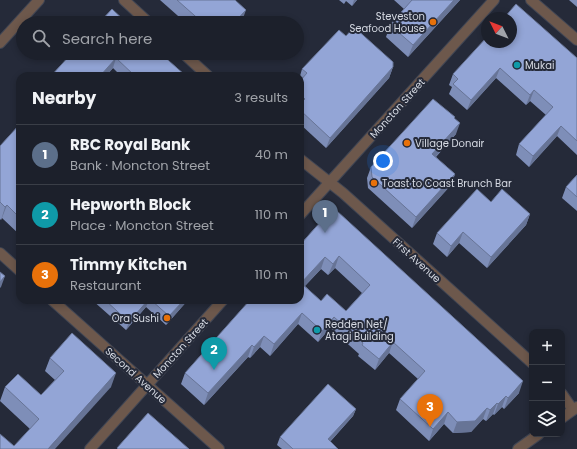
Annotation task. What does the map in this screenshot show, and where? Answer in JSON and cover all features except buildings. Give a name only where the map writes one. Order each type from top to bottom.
[{"type":"street","points":[[24,16],[39,0]]},
{"type":"street","points":[[124,0],[142,16]]},
{"type":"street","name":"Moncton Street","points":[[304,211],[494,0]]},
{"type":"street","points":[[531,0],[577,40]]},
{"type":"street","points":[[0,43],[16,25]]},
{"type":"street","points":[[191,60],[204,72]]},
{"type":"street","name":"First Avenue","points":[[304,162],[315,172],[331,182],[529,360]]},
{"type":"street","points":[[0,253],[16,267]]},
{"type":"street","name":"Second Avenue","points":[[56,304],[219,449]]},
{"type":"street","name":"Moncton Street","points":[[90,449],[219,304]]},
{"type":"street","points":[[565,397],[575,409],[565,416]]},
{"type":"street","points":[[518,449],[535,437]]},
{"type":"place","name":"Steveston Seafood House","points":[[433,22]]},
{"type":"place","name":"Mukai","points":[[517,65]]},
{"type":"place","name":"Village Donair","points":[[407,143]]},
{"type":"place","name":"Toast to Coast Brunch Bar","points":[[374,183]]},
{"type":"place","name":"RBC Royal Bank","points":[[325,233]]},
{"type":"place","name":"Ora Sushi","points":[[167,318]]},
{"type":"place","name":"Redden Net/ Atagi Building","points":[[317,330]]},
{"type":"place","name":"Hepworth Block","points":[[214,370]]},
{"type":"place","name":"Timmy Kitchen","points":[[430,427]]}]
